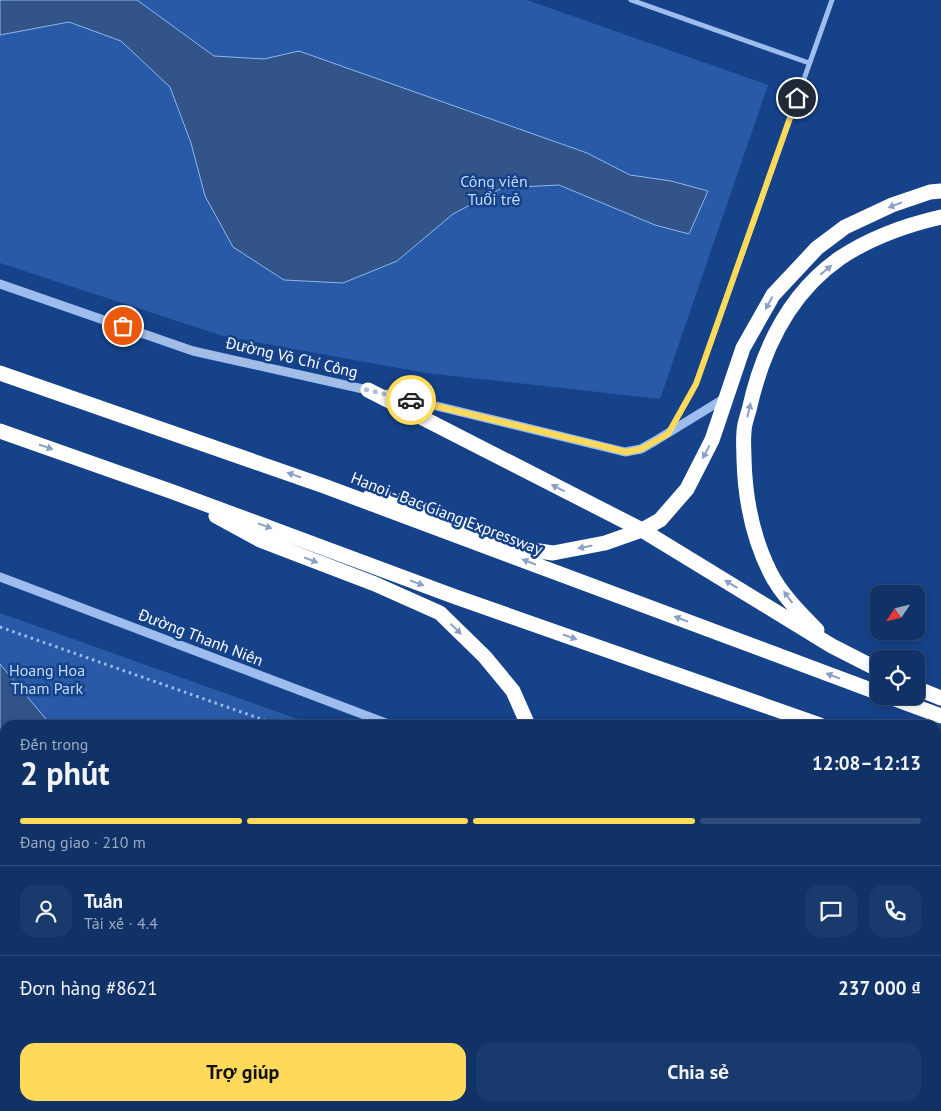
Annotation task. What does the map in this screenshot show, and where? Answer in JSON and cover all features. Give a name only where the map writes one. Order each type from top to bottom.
[{"type":"highway","points":[[324,486],[400,501],[532,550],[553,553],[605,543],[642,530],[660,520],[687,489],[712,440],[744,348],[773,295],[817,248],[845,227],[892,205],[930,192],[941,191]]},
{"type":"highway","points":[[832,646],[797,610],[770,573],[753,532],[746,492],[744,432],[755,384],[761,363],[783,319],[801,295],[821,274],[840,258],[880,237],[917,222],[941,217]]},
{"type":"highway","name":"Hanoi - Bac Giang Expressway","points":[[0,373],[324,486],[870,690]]},
{"type":"highway","points":[[368,390],[642,530],[832,646],[870,665]]},
{"type":"highway","points":[[0,431],[173,492],[453,596],[806,720]]},
{"type":"highway","points":[[173,492],[260,540],[375,584],[440,613],[485,657],[514,691],[526,720]]},
{"type":"highway","points":[[925,692],[941,698]]},
{"type":"highway","points":[[911,705],[941,716]]},
{"type":"street","points":[[631,0],[809,63]]},
{"type":"street","points":[[668,434],[696,384],[832,0]]},
{"type":"street","name":"Đường Võ Chí Công","points":[[0,284],[193,350],[626,452],[641,449],[726,398]]},
{"type":"street","name":"Đường Thanh Niên","points":[[0,577],[378,720]]},
{"type":"path","points":[[0,628],[264,720]]},
{"type":"green space","name":"Công viên Tuổi trẻ","points":[[0,0],[527,0],[768,85],[660,399],[426,373],[223,336],[0,263]]},
{"type":"green space","name":"Hoang Hoa Tham Park","points":[[0,613],[300,720],[0,720]]},
{"type":"shaded area","points":[[0,0],[137,0],[214,56],[264,59],[299,51],[587,153],[630,175],[671,181],[708,191],[689,234],[655,225],[559,185],[502,188],[453,214],[397,261],[343,283],[284,280],[233,247],[205,196],[191,143],[170,87],[121,41],[69,22],[0,35]]},
{"type":"shaded area","points":[[0,664],[47,720],[0,720]]},
{"type":"way so far","points":[[123,326],[193,350],[411,400]]},
{"type":"route","points":[[411,400],[626,452],[641,449],[668,434],[696,384],[797,98]]}]
